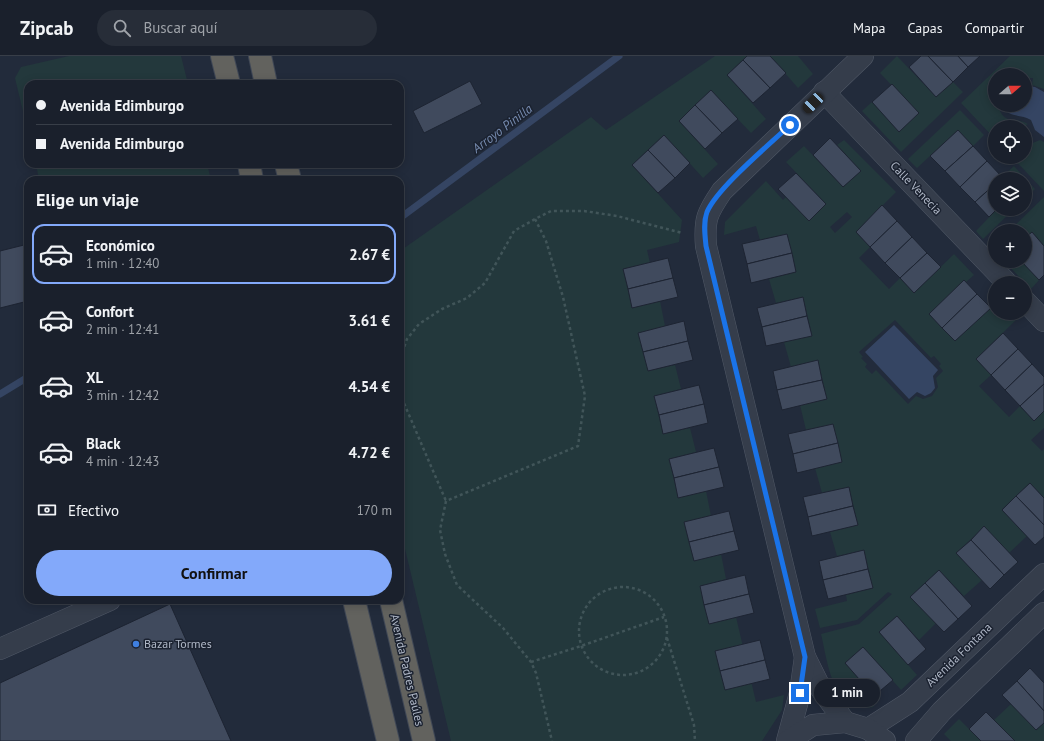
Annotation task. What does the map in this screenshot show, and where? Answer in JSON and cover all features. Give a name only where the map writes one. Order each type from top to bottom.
[{"type":"highway","points":[[222,56],[228,80]]},
{"type":"highway","points":[[260,56],[265,80]]},
{"type":"highway","points":[[355,604],[388,741]]},
{"type":"highway","name":"Avenida Padres Paúles","points":[[391,604],[424,741]]},
{"type":"street","points":[[845,722],[821,689],[805,657],[706,246],[705,229],[707,212],[722,191],[863,56]]},
{"type":"street","name":"Calle Venecia","points":[[824,92],[1000,276]]},
{"type":"street","points":[[1032,308],[1043,319]]},
{"type":"street","name":"Avenida Fontana","points":[[868,729],[910,702],[1044,574]]},
{"type":"street","points":[[0,649],[101,604]]},
{"type":"street","points":[[916,741],[942,711],[1044,613]]},
{"type":"street","points":[[787,741],[800,693],[805,657]]},
{"type":"street","points":[[787,741],[813,725],[845,722],[868,729],[885,741]]},
{"type":"path","points":[[404,348],[407,339],[419,324],[442,309],[468,298],[485,283],[514,231],[551,211],[584,211],[617,216],[683,233]]},
{"type":"path","points":[[446,500],[578,446],[585,396],[563,297],[546,241],[535,219]]},
{"type":"path","points":[[404,406],[446,500],[440,530],[445,554],[457,585],[502,628],[531,662],[536,673],[552,741]]},
{"type":"path","points":[[666,638],[661,654],[650,666],[635,674],[619,676],[603,671],[590,661],[581,646],[578,629],[582,612],[593,598],[608,590],[625,587],[642,591],[656,602],[664,617],[666,638],[694,725],[695,741]]},
{"type":"path","points":[[531,662],[664,617]]},
{"type":"green space","points":[[69,56],[181,56],[187,80],[24,80],[24,115],[15,78],[21,67]]},
{"type":"green space","points":[[715,56],[747,56],[727,75],[766,119],[751,133],[711,91],[679,121],[718,164],[703,178],[664,135],[632,165],[682,220],[679,242],[647,250],[650,263],[623,269],[632,308],[660,301],[665,326],[648,371],[675,365],[681,389],[654,396],[663,434],[690,428],[696,452],[669,459],[678,497],[706,491],[711,516],[684,523],[694,561],[721,554],[726,579],[700,586],[709,624],[736,617],[756,702],[784,695],[782,710],[762,741],[451,741],[404,545],[404,248],[591,117],[606,130]]},
{"type":"green space","points":[[770,56],[798,56],[813,74],[798,88]]},
{"type":"green space","points":[[897,56],[936,97],[953,82],[963,92],[901,152],[862,111],[872,102],[899,132],[918,113],[880,73]]},
{"type":"green space","points":[[1010,56],[1044,56],[1044,89],[1032,85],[1032,68],[997,68]]},
{"type":"green space","points":[[988,77],[988,112],[1001,112],[1007,119],[1011,120],[988,120],[988,132],[961,103]]},
{"type":"green space","points":[[960,110],[984,135],[973,146],[958,130],[917,168],[908,159]]},
{"type":"green space","points":[[844,140],[896,192],[856,232],[870,247],[859,258],[889,289],[900,278],[914,293],[954,254],[974,275],[966,282],[964,281],[929,314],[955,341],[988,310],[988,320],[1016,320],[976,359],[991,375],[979,386],[1009,417],[1020,406],[1034,421],[1044,411],[1044,428],[1031,440],[1042,451],[1044,449],[1044,498],[1030,483],[1002,509],[1027,536],[1009,553],[984,527],[956,553],[982,580],[964,596],[939,570],[911,596],[936,623],[919,640],[897,616],[879,632],[917,675],[901,690],[863,647],[845,663],[868,689],[863,695],[874,707],[860,707],[849,703],[841,695],[834,684],[830,672],[821,634],[859,624],[892,594],[888,592],[857,620],[820,628],[815,609],[847,601],[846,595],[873,588],[864,550],[837,556],[830,532],[858,525],[849,487],[822,493],[815,468],[842,462],[833,424],[806,430],[800,405],[827,399],[818,360],[791,367],[784,342],[812,335],[803,297],[776,303],[769,279],[796,272],[787,234],[760,240],[756,226],[724,235],[725,222],[766,181],[783,200],[786,197],[809,221],[826,204],[786,162],[804,146],[843,187],[861,171],[837,145]],"holes":[[[847,212],[852,217],[835,233],[830,227]],[[895,320],[931,358],[934,356],[941,364],[939,366],[943,371],[936,378],[938,387],[932,396],[923,399],[916,396],[908,404],[876,370],[872,374],[865,367],[867,364],[861,358],[863,357],[859,352]]]},
{"type":"green space","points":[[1040,140],[1044,142],[1044,191],[1032,178],[1032,172],[1026,172],[1019,164],[1032,164],[1032,143]]},
{"type":"green space","points":[[1014,166],[1019,172],[1007,172]]},
{"type":"green space","points":[[37,168],[208,168],[210,176],[38,176]]},
{"type":"green space","points":[[1044,197],[1044,246],[1032,232],[1032,224],[1016,224],[1024,216],[1032,216],[1032,209]]},
{"type":"green space","points":[[990,216],[1007,216],[998,224],[988,224],[988,234],[983,239],[976,231]]},
{"type":"green space","points":[[1011,268],[1028,268],[1039,280],[1032,288],[1032,276],[1018,276]]},
{"type":"green space","points":[[1011,704],[1036,730],[1044,723],[1044,741],[1015,741],[994,720]]},
{"type":"green space","points":[[959,719],[981,741],[951,741],[944,734]]},
{"type":"water","points":[[1032,87],[1044,92],[1044,137],[1035,130],[1032,120],[1008,112],[1032,112]]},
{"type":"water","points":[[894,325],[938,370],[933,376],[935,388],[931,393],[925,396],[917,392],[909,399],[865,352]]},
{"type":"building","points":[[747,56],[770,56],[786,73],[770,88],[743,60]]},
{"type":"building","points":[[921,56],[928,56],[953,82],[936,97],[909,67]]},
{"type":"building","points":[[928,56],[958,56],[968,67],[953,82]]},
{"type":"building","points":[[958,56],[980,56],[968,67]]},
{"type":"building","points":[[743,60],[770,88],[753,103],[727,75]]},
{"type":"building","points":[[470,81],[482,104],[424,133],[413,111]]},
{"type":"building","points":[[892,84],[919,113],[899,132],[872,102]]},
{"type":"building","points":[[711,90],[738,119],[722,133],[695,105]]},
{"type":"building","points":[[695,105],[722,133],[705,149],[679,121]]},
{"type":"building","points":[[958,130],[973,146],[945,171],[930,156]]},
{"type":"building","points":[[664,135],[690,163],[675,178],[648,150]]},
{"type":"building","points":[[830,138],[861,171],[843,187],[813,155]]},
{"type":"building","points":[[973,146],[987,161],[960,187],[945,171]]},
{"type":"building","points":[[648,150],[675,178],[658,193],[632,165]]},
{"type":"building","points":[[987,161],[988,164],[997,172],[988,172],[988,190],[975,202],[960,187]]},
{"type":"building","points":[[796,173],[826,204],[809,221],[778,189]]},
{"type":"building","points":[[988,190],[988,216],[975,202]]},
{"type":"building","points":[[882,205],[897,221],[870,247],[856,232]]},
{"type":"building","points":[[897,221],[912,237],[885,263],[870,247]]},
{"type":"building","points":[[1032,232],[1044,246],[1044,275],[1039,280],[1028,268],[1032,268]]},
{"type":"building","points":[[787,234],[792,253],[747,264],[742,244]]},
{"type":"building","points":[[912,237],[927,253],[900,278],[885,263]]},
{"type":"building","points":[[24,245],[24,302],[0,308],[0,251]]},
{"type":"building","points":[[792,253],[796,272],[751,283],[747,264]]},
{"type":"building","points":[[927,253],[941,267],[914,293],[900,278]]},
{"type":"building","points":[[668,258],[673,278],[628,289],[623,269]]},
{"type":"building","points":[[673,278],[678,297],[632,308],[628,289]]},
{"type":"building","points":[[964,280],[977,294],[942,328],[929,314]]},
{"type":"building","points":[[977,294],[988,305],[988,311],[955,341],[942,328]]},
{"type":"building","points":[[803,297],[807,316],[762,327],[757,308]]},
{"type":"building","points":[[807,316],[812,336],[766,346],[762,327]]},
{"type":"building","points":[[684,321],[688,341],[643,352],[638,333]]},
{"type":"building","points":[[1003,333],[1018,349],[991,375],[976,359]]},
{"type":"building","points":[[688,341],[693,360],[648,371],[643,352]]},
{"type":"building","points":[[1018,349],[1032,364],[1005,390],[991,375]]},
{"type":"building","points":[[818,360],[822,380],[777,390],[773,371]]},
{"type":"building","points":[[1032,364],[1044,377],[1044,384],[1020,406],[1005,390]]},
{"type":"building","points":[[822,380],[827,399],[782,410],[777,390]]},
{"type":"building","points":[[1044,384],[1044,411],[1034,421],[1020,406]]},
{"type":"building","points":[[699,385],[704,404],[659,415],[654,396]]},
{"type":"building","points":[[704,404],[708,423],[663,434],[659,415]]},
{"type":"building","points":[[833,424],[838,443],[793,454],[788,434]]},
{"type":"building","points":[[838,443],[842,462],[797,473],[793,454]]},
{"type":"building","points":[[714,448],[719,467],[674,478],[669,459]]},
{"type":"building","points":[[719,467],[724,487],[678,498],[674,478]]},
{"type":"building","points":[[1030,483],[1044,498],[1044,525],[1016,496]]},
{"type":"building","points":[[849,487],[853,506],[808,517],[803,497]]},
{"type":"building","points":[[1016,496],[1044,525],[1044,537],[1035,545],[1002,510]]},
{"type":"building","points":[[853,506],[858,525],[812,536],[808,517]]},
{"type":"building","points":[[729,511],[734,531],[689,542],[684,522]]},
{"type":"building","points":[[984,526],[1018,562],[1004,575],[971,540]]},
{"type":"building","points":[[734,531],[739,550],[694,561],[689,542]]},
{"type":"building","points":[[971,540],[1004,575],[990,589],[956,553]]},
{"type":"building","points":[[864,550],[868,569],[823,580],[819,561]]},
{"type":"building","points":[[868,569],[873,588],[828,599],[823,580]]},
{"type":"building","points":[[939,570],[972,606],[958,619],[925,583]]},
{"type":"building","points":[[745,575],[749,594],[704,605],[700,586]]},
{"type":"building","points":[[925,583],[958,619],[944,632],[910,597]]},
{"type":"building","points":[[749,594],[754,613],[709,624],[704,605]]},
{"type":"building","name":"Bazar Tormes","points":[[170,604],[231,741],[0,741],[0,683]]},
{"type":"building","points":[[897,616],[926,649],[908,665],[879,632]]},
{"type":"building","points":[[760,640],[765,660],[720,671],[715,651]]},
{"type":"building","points":[[863,647],[893,680],[874,696],[845,663]]},
{"type":"building","points":[[765,660],[770,679],[725,690],[720,671]]},
{"type":"building","points":[[1030,668],[1044,683],[1044,711],[1017,681]]},
{"type":"building","points":[[1017,681],[1044,711],[1044,723],[1036,730],[1002,695]]},
{"type":"building","points":[[986,712],[1015,741],[981,741],[969,729]]},
{"type":"waterway","name":"Arroyo Pinilla","points":[[404,215],[619,56]]},
{"type":"waterway","name":"Arroyo Pinilla","points":[[0,394],[24,379]]},
{"type":"place","name":"Bazar Tormes","points":[[136,644]]},
{"type":"route","points":[[790,125],[722,191],[707,212],[705,229],[706,246],[805,657],[800,693]]}]
